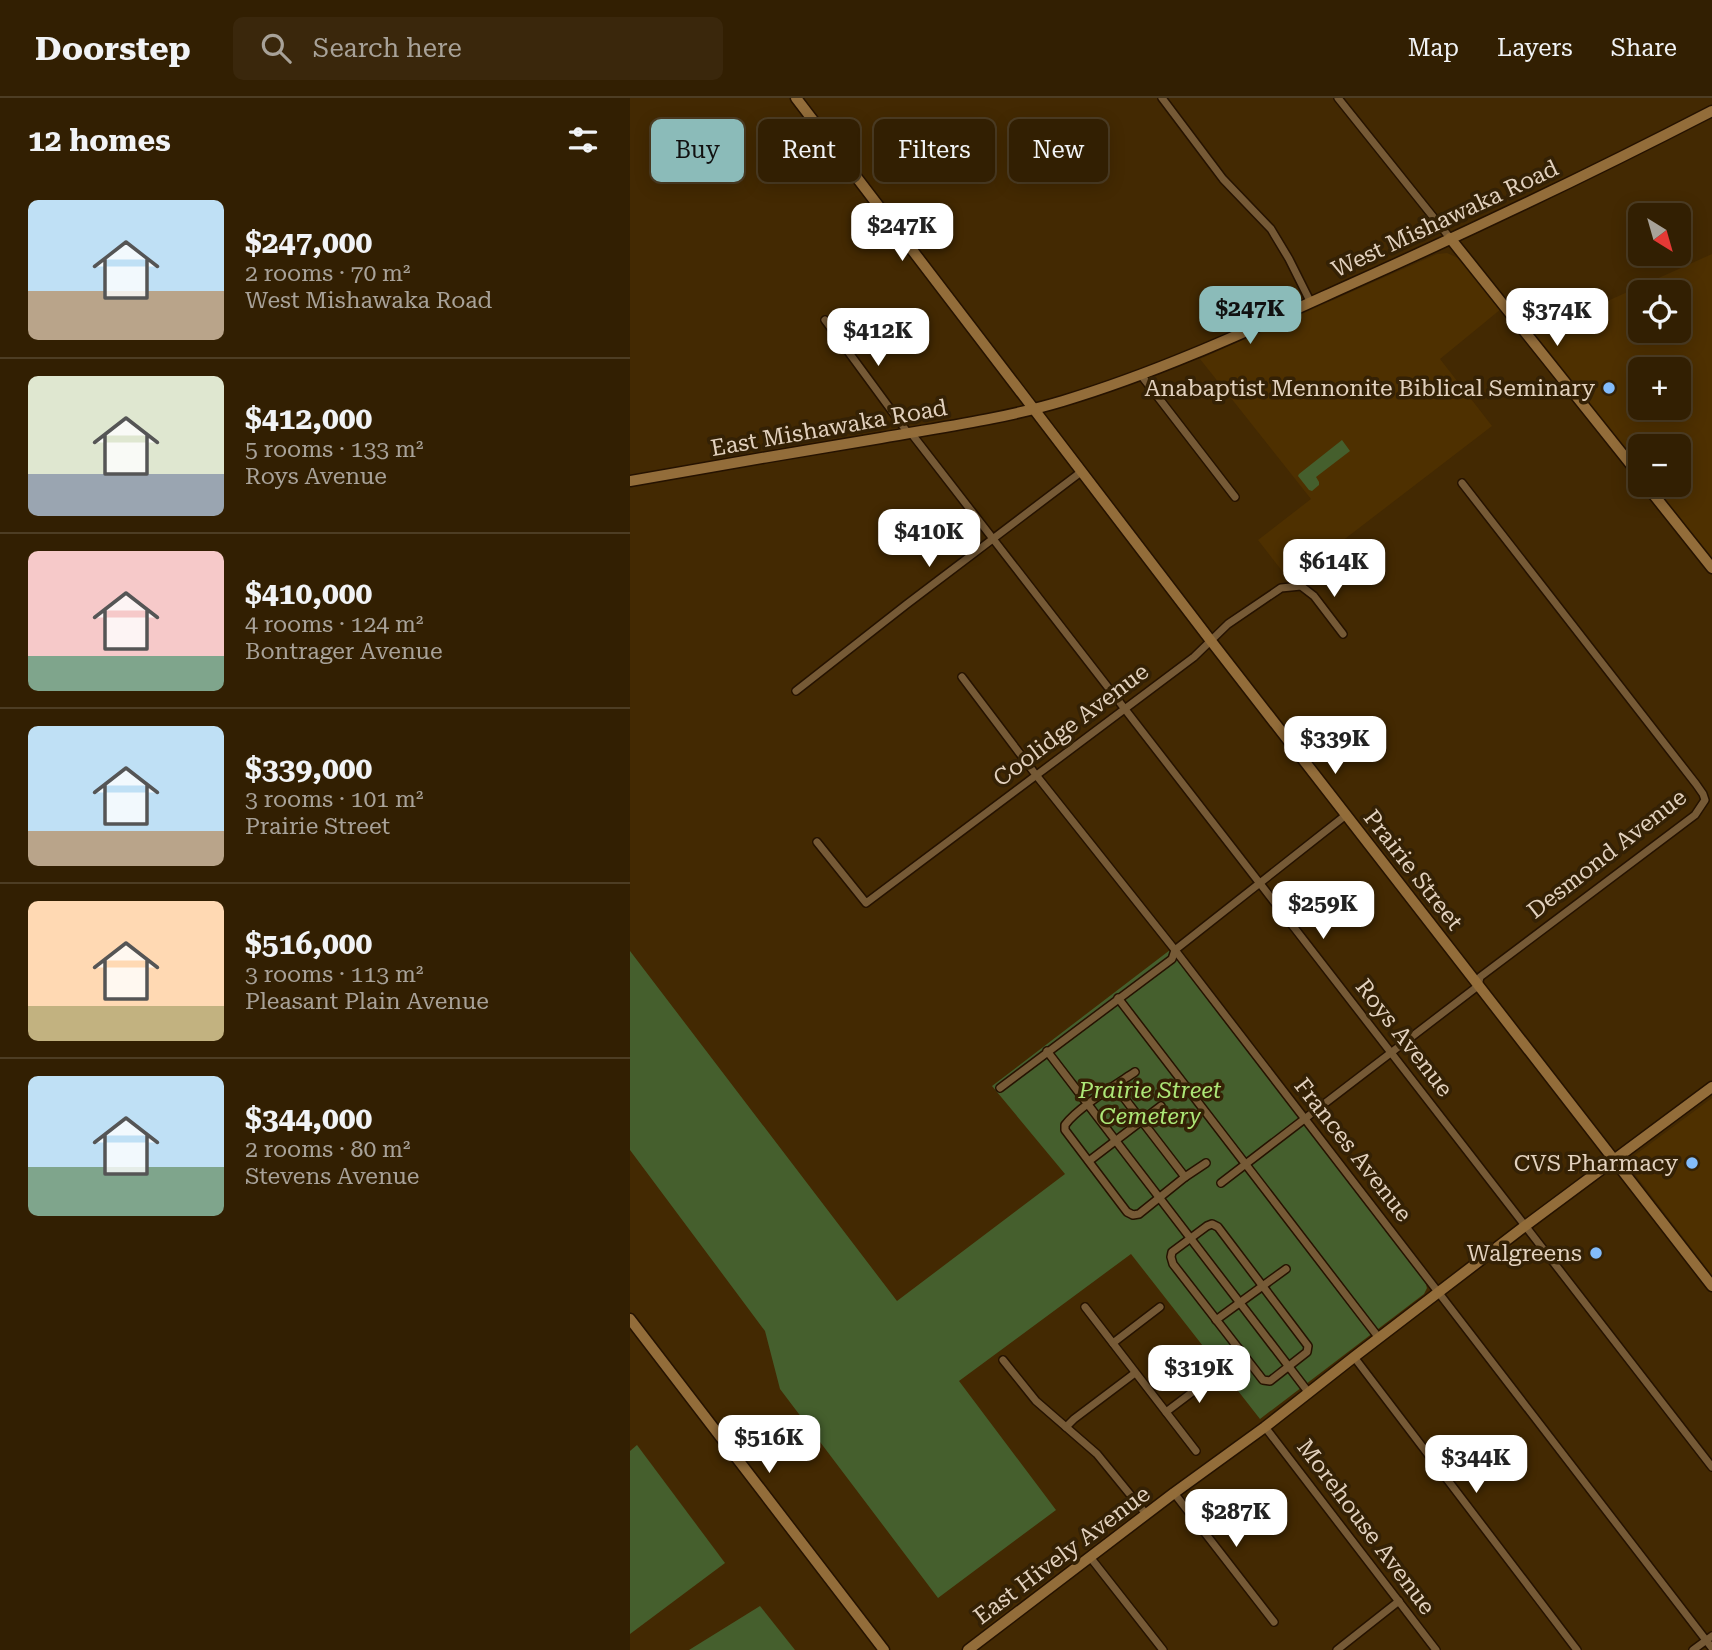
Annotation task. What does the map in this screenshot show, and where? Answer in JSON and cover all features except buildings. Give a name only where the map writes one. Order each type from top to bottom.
[{"type":"main road","name":"Prairie Street","points":[[796,98],[1211,641],[1712,1286]]},
{"type":"main road","name":"West Mishawaka Road","points":[[1033,410],[1141,375],[1311,303],[1618,160],[1712,111]]},
{"type":"main road","points":[[1450,238],[1628,461]]},
{"type":"main road","name":"East Mishawaka Road","points":[[630,481],[1033,410]]},
{"type":"main road","points":[[1656,497],[1712,568]]},
{"type":"main road","name":"East Hively Avenue","points":[[968,1650],[1712,1087]]},
{"type":"main road","points":[[630,1319],[884,1650]]},
{"type":"street","points":[[1162,98],[1223,180],[1271,229],[1311,303]]},
{"type":"street","points":[[1338,98],[1450,238]]},
{"type":"street","name":"Roys Avenue","points":[[825,320],[909,433],[1712,1467]]},
{"type":"street","points":[[1141,375],[1235,497]]},
{"type":"street","points":[[796,691],[1081,472]]},
{"type":"street","name":"Desmond Avenue","points":[[1221,1183],[1478,986],[1480,977],[1695,815],[1704,800],[1696,784],[1462,483]]},
{"type":"street","name":"Coolidge Avenue","points":[[817,842],[866,903],[1194,657],[1228,624],[1281,587],[1301,586],[1314,596],[1343,634]]},
{"type":"street","name":"Frances Avenue","points":[[962,677],[1709,1638],[1712,1648]]},
{"type":"street","points":[[1000,1088],[1172,958],[1175,950],[1346,815]]},
{"type":"street","points":[[1118,998],[1379,1338]]},
{"type":"street","points":[[1047,1051],[1309,1393]]},
{"type":"street","points":[[1135,1072],[1068,1120],[1065,1125],[1065,1130],[1127,1212],[1132,1215],[1139,1214],[1206,1163]]},
{"type":"street","points":[[1115,1086],[1185,1177]]},
{"type":"street","points":[[1089,1161],[1161,1106]]},
{"type":"street","points":[[1212,1224],[1218,1227],[1262,1286],[1308,1346],[1307,1352],[1270,1381],[1263,1380],[1173,1264],[1172,1252],[1212,1224]]},
{"type":"street","points":[[1216,1320],[1286,1269]]},
{"type":"street","points":[[1085,1307],[1196,1451]]},
{"type":"street","points":[[1113,1343],[1160,1307]]},
{"type":"street","points":[[1354,1357],[1577,1650]]},
{"type":"street","points":[[1003,1360],[1036,1401],[1097,1454],[1146,1514]]},
{"type":"street","points":[[1066,1427],[1135,1373]]},
{"type":"street","points":[[1166,1412],[1215,1375]]},
{"type":"street","name":"Morehouse Avenue","points":[[1265,1427],[1436,1650]]},
{"type":"street","points":[[1174,1493],[1275,1622]]},
{"type":"street","points":[[1090,1557],[1163,1650]]},
{"type":"street","points":[[1337,1650],[1399,1601]]},
{"type":"street","points":[[1693,1650],[1709,1638]]},
{"type":"shaded area","points":[[1447,253],[1458,258],[1501,309],[1440,359],[1492,426],[1290,581],[1258,540],[1311,499],[1200,359],[1437,254]]},
{"type":"shaded area","name":"Anabaptist Mennonite Biblical Seminary","points":[[1712,254],[1712,558],[1664,497],[1691,497],[1691,434],[1628,434],[1628,452],[1534,334],[1628,292],[1628,343],[1691,343],[1691,280],[1654,280],[1691,266],[1691,263]]},
{"type":"shaded area","points":[[1712,1098],[1712,1275],[1627,1161]]},
{"type":"green space","points":[[1342,440],[1350,451],[1316,477],[1319,485],[1312,491],[1309,490],[1299,474]]},
{"type":"green space","name":"Prairie Street Cemetery","points":[[1170,950],[1425,1281],[1427,1288],[1424,1294],[1260,1419],[1131,1254],[959,1381],[1056,1510],[938,1598],[780,1389],[765,1331],[630,1150],[630,951],[897,1301],[1065,1174],[992,1086]]},
{"type":"green space","points":[[637,1445],[725,1563],[630,1634],[630,1451]]},
{"type":"green space","points":[[760,1606],[795,1650],[689,1650]]},
{"type":"place","name":"Anabaptist Mennonite Biblical Seminary","points":[[1609,388]]},
{"type":"place","name":"CVS Pharmacy","points":[[1692,1163]]},
{"type":"place","name":"Walgreens","points":[[1596,1253]]}]
